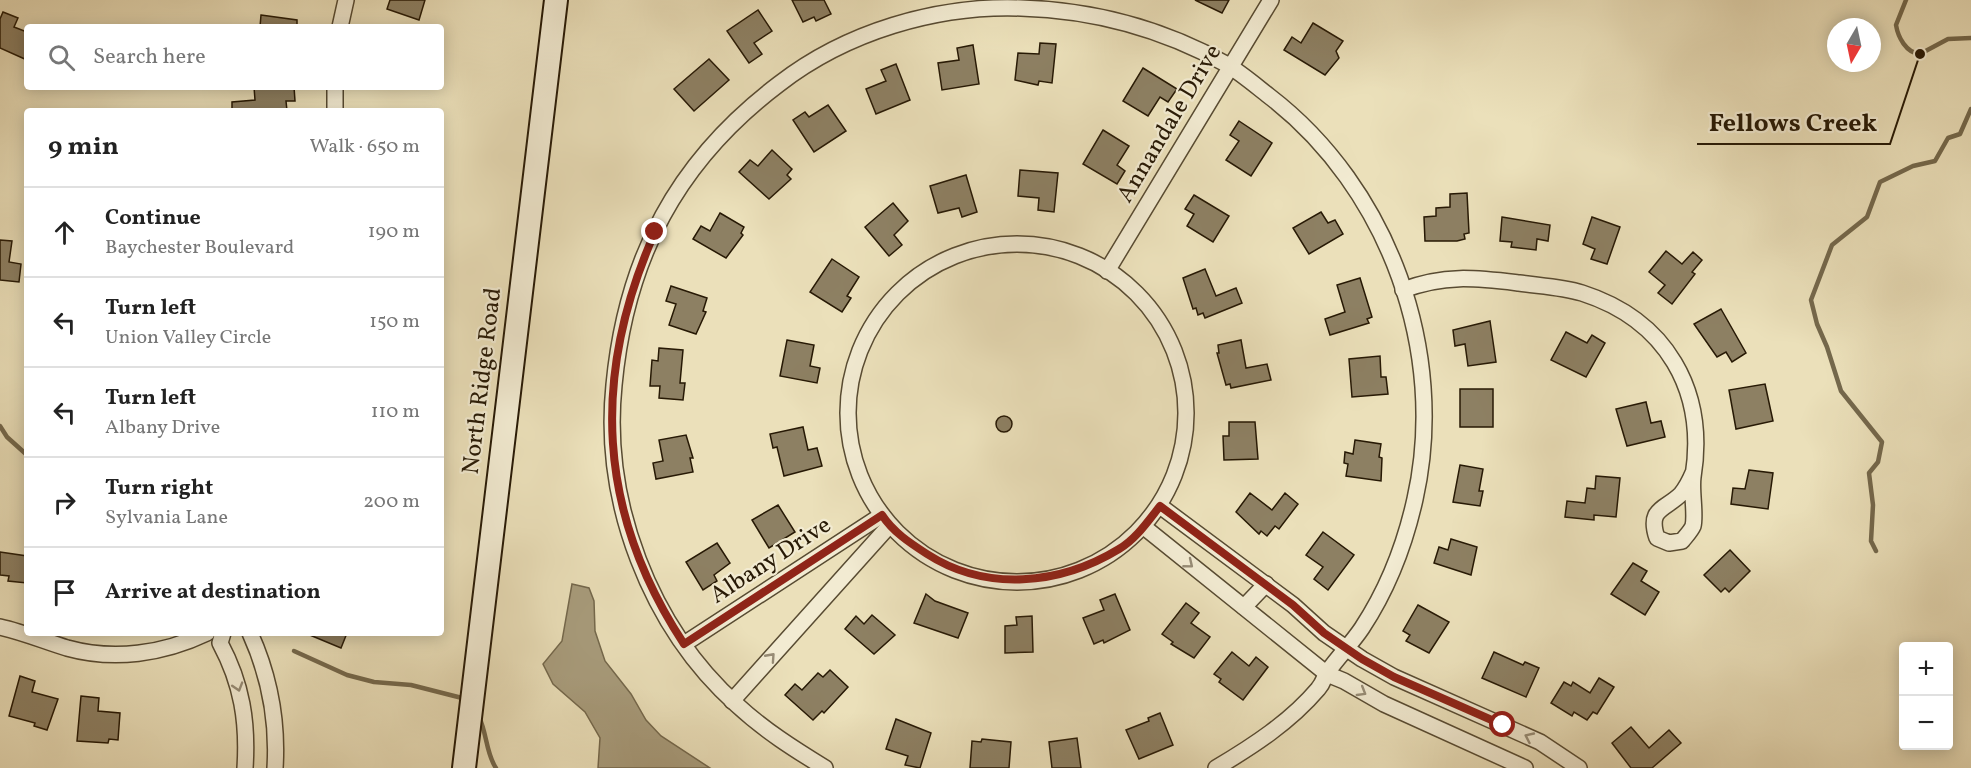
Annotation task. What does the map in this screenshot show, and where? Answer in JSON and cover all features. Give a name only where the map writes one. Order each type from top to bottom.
[{"type":"street","points":[[341,24],[346,0]]},
{"type":"street","name":"North Ridge Road","points":[[464,768],[556,0]]},
{"type":"street","name":"Annandale Drive","points":[[1107,271],[1271,0]]},
{"type":"street","points":[[825,768],[777,739],[732,701],[684,644],[668,620],[638,559],[620,498],[610,428],[620,339],[638,272],[681,182],[712,142],[745,110],[795,71],[857,38],[920,17],[992,7],[1064,9],[1117,19],[1174,38],[1231,67],[1291,113],[1331,156],[1370,211],[1412,313],[1423,378],[1424,424],[1420,474],[1409,522],[1388,581],[1359,633],[1326,673],[1321,685],[1281,725],[1216,768]]},
{"type":"street","points":[[335,90],[335,108]]},
{"type":"street","points":[[996,246],[1044,248],[1072,254],[1107,271],[1137,292],[1152,311],[1166,332],[1182,373],[1187,412],[1184,445],[1177,472],[1160,506],[1144,527],[1120,548],[1061,574],[1029,580],[998,579],[967,573],[937,561],[885,521],[860,477],[850,440],[848,401],[855,363],[866,338],[894,297],[923,272],[958,255],[996,246]]},
{"type":"street","points":[[1403,290],[1428,280],[1477,278],[1581,293],[1615,306],[1642,324],[1665,347],[1688,387],[1696,422],[1694,473]]},
{"type":"street","points":[[1160,506],[1266,584],[1346,648],[1385,673],[1540,742],[1579,768]]},
{"type":"street","name":"Albany Drive","points":[[684,644],[885,521]]},
{"type":"street","name":"Albany Drive","points":[[732,701],[885,521]]},
{"type":"street","points":[[1144,527],[1326,673],[1384,704],[1525,768]]},
{"type":"street","points":[[1244,607],[1266,584]]},
{"type":"street","points":[[0,627],[24,634]]},
{"type":"street","points":[[30,636],[76,650],[118,655],[167,649],[200,636]]},
{"type":"street","points":[[222,636],[220,643],[234,672],[244,706],[247,735],[245,768]]},
{"type":"street","points":[[251,636],[269,683],[277,740],[275,768]]},
{"type":"street","points":[[1458,736],[1469,710]]},
{"type":"shaded area","points":[[572,584],[589,588],[594,601],[595,631],[605,661],[631,694],[646,720],[661,736],[710,768],[598,768],[600,738],[585,712],[553,684],[543,664],[562,641]]},
{"type":"building","points":[[390,0],[425,0],[419,20],[387,9]]},
{"type":"building","points":[[792,0],[824,0],[831,14],[816,21],[814,17],[803,22]]},
{"type":"building","points":[[1195,0],[1229,0],[1222,13]]},
{"type":"building","points":[[758,10],[772,31],[754,43],[762,54],[749,63],[727,31]]},
{"type":"building","points":[[3,12],[18,18],[14,27],[24,31],[24,59],[0,48],[0,19]]},
{"type":"building","points":[[261,15],[297,20],[297,24],[260,24]]},
{"type":"building","points":[[1313,23],[1343,41],[1336,51],[1339,58],[1325,75],[1284,50],[1292,37],[1301,43]]},
{"type":"building","points":[[1040,43],[1056,44],[1052,83],[1039,81],[1038,85],[1015,80],[1018,53],[1039,54]]},
{"type":"building","points":[[973,45],[979,84],[942,90],[938,63],[959,60],[957,48]]},
{"type":"building","points":[[709,59],[729,80],[694,111],[674,89]]},
{"type":"building","points":[[896,64],[910,100],[876,114],[866,89],[886,81],[881,70]]},
{"type":"building","points":[[1143,68],[1177,89],[1168,102],[1160,97],[1148,116],[1123,101]]},
{"type":"building","points":[[254,90],[294,90],[295,101],[286,101],[287,108],[232,108],[232,102],[255,100]]},
{"type":"building","points":[[828,105],[846,131],[814,152],[793,120],[805,112],[809,117]]},
{"type":"building","points":[[1239,121],[1272,143],[1251,176],[1226,160],[1239,141],[1230,135]]},
{"type":"building","points":[[1103,130],[1129,146],[1117,165],[1125,171],[1117,184],[1083,164]]},
{"type":"building","points":[[772,150],[792,169],[787,175],[791,179],[769,199],[739,172],[750,160],[758,166]]},
{"type":"building","points":[[1020,170],[1058,173],[1054,212],[1038,210],[1039,198],[1018,196]]},
{"type":"building","points":[[966,175],[977,212],[962,217],[959,208],[938,213],[930,186]]},
{"type":"building","points":[[1467,193],[1469,233],[1464,234],[1465,239],[1425,241],[1424,217],[1436,216],[1436,208],[1450,207],[1450,194]]},
{"type":"building","points":[[1194,195],[1229,216],[1213,242],[1187,226],[1194,214],[1185,209]]},
{"type":"building","points":[[893,203],[908,221],[894,235],[902,245],[889,256],[865,227]]},
{"type":"building","points":[[1321,212],[1328,223],[1335,220],[1343,234],[1309,254],[1293,228]]},
{"type":"building","points":[[720,213],[744,227],[741,233],[743,235],[726,258],[693,239],[701,226],[710,231]]},
{"type":"building","points":[[1502,217],[1550,225],[1548,241],[1537,239],[1536,250],[1511,247],[1512,242],[1500,241]]},
{"type":"building","points":[[1592,217],[1620,227],[1607,264],[1591,259],[1595,249],[1583,244]]},
{"type":"building","points":[[0,240],[12,241],[9,262],[21,264],[19,282],[0,280]]},
{"type":"building","points":[[1666,251],[1682,264],[1693,252],[1702,260],[1692,272],[1695,274],[1672,304],[1658,293],[1665,285],[1649,272]]},
{"type":"building","points":[[832,259],[859,277],[847,296],[851,298],[842,312],[810,292]]},
{"type":"building","points":[[1205,269],[1216,296],[1236,288],[1242,303],[1205,318],[1203,313],[1198,315],[1196,308],[1193,309],[1183,278]]},
{"type":"building","points":[[1360,278],[1372,317],[1367,319],[1369,323],[1330,335],[1325,319],[1345,312],[1337,285]]},
{"type":"building","points":[[671,286],[707,298],[703,311],[706,312],[696,334],[669,325],[676,304],[666,301]]},
{"type":"building","points":[[1721,309],[1746,353],[1732,362],[1726,352],[1717,357],[1694,324]]},
{"type":"building","points":[[1490,321],[1496,362],[1468,366],[1465,344],[1455,346],[1453,330]]},
{"type":"building","points":[[1566,332],[1587,343],[1592,335],[1605,343],[1586,377],[1551,360]]},
{"type":"building","points":[[787,340],[814,345],[810,366],[820,368],[817,383],[780,376]]},
{"type":"building","points":[[1241,340],[1246,368],[1267,364],[1271,380],[1231,388],[1230,384],[1226,385],[1217,353],[1219,353],[1218,345]]},
{"type":"building","points":[[659,348],[683,350],[680,383],[685,383],[683,400],[659,398],[660,386],[650,386],[652,360],[658,361]]},
{"type":"building","points":[[1380,356],[1381,377],[1386,377],[1388,394],[1352,397],[1349,359]]},
{"type":"building","points":[[1765,384],[1773,421],[1736,429],[1729,390]]},
{"type":"building","points":[[1460,389],[1493,389],[1493,427],[1460,427]]},
{"type":"building","points":[[1646,402],[1651,423],[1661,421],[1665,437],[1627,446],[1616,409]]},
{"type":"building","points":[[1001,416],[1007,416],[1012,424],[1010,430],[1001,432],[996,427],[996,421]]},
{"type":"building","points":[[1229,422],[1255,422],[1258,459],[1224,460],[1223,436],[1229,436]]},
{"type":"building","points":[[803,427],[808,450],[817,448],[822,466],[784,476],[777,447],[773,448],[770,434]]},
{"type":"building","points":[[686,435],[693,458],[690,458],[693,472],[656,479],[653,463],[663,461],[659,440]]},
{"type":"building","points":[[1355,440],[1381,444],[1379,457],[1382,458],[1381,481],[1346,476],[1348,464],[1344,463],[1345,452],[1353,454]]},
{"type":"building","points":[[1460,465],[1483,469],[1479,491],[1483,491],[1480,506],[1453,502]]},
{"type":"building","points":[[1749,470],[1773,473],[1768,509],[1731,504],[1733,488],[1745,489]]},
{"type":"building","points":[[1596,476],[1620,478],[1616,517],[1594,515],[1594,520],[1565,517],[1567,501],[1585,503],[1587,488],[1595,489]]},
{"type":"building","points":[[1250,493],[1272,510],[1285,493],[1298,504],[1279,529],[1275,526],[1267,536],[1261,531],[1259,534],[1236,512]]},
{"type":"building","points":[[778,505],[795,532],[769,548],[752,520]]},
{"type":"building","points":[[1323,532],[1354,555],[1328,590],[1314,579],[1323,567],[1306,555]]},
{"type":"building","points":[[1451,539],[1477,547],[1471,575],[1434,563],[1439,547],[1448,550]]},
{"type":"building","points":[[717,543],[730,563],[714,575],[717,581],[703,590],[686,562]]},
{"type":"building","points":[[1730,550],[1750,571],[1729,592],[1725,588],[1721,592],[1704,575]]},
{"type":"building","points":[[0,552],[24,556],[24,583],[8,581],[9,576],[0,575]]},
{"type":"building","points":[[1633,563],[1647,571],[1641,581],[1659,592],[1645,615],[1611,594]]},
{"type":"building","points":[[926,594],[935,601],[968,613],[958,638],[914,623]]},
{"type":"building","points":[[1115,594],[1130,630],[1104,643],[1103,640],[1094,644],[1083,618],[1104,610],[1100,600]]},
{"type":"building","points":[[1186,603],[1199,613],[1191,623],[1210,637],[1194,658],[1171,644],[1173,642],[1162,634]]},
{"type":"building","points":[[1418,605],[1449,622],[1429,653],[1406,641],[1410,635],[1403,631]]},
{"type":"building","points":[[872,615],[895,635],[874,654],[845,629],[856,616],[864,624]]},
{"type":"building","points":[[1032,616],[1033,652],[1005,653],[1005,626],[1017,625],[1016,617]]},
{"type":"building","points":[[312,636],[346,636],[341,648]]},
{"type":"building","points":[[1232,652],[1249,666],[1256,657],[1268,667],[1243,700],[1219,682],[1221,679],[1214,674]]},
{"type":"building","points":[[1494,652],[1523,665],[1525,662],[1539,668],[1526,697],[1482,678]]},
{"type":"building","points":[[830,670],[848,687],[824,713],[822,711],[813,720],[785,695],[795,684],[802,690],[818,673],[823,677]]},
{"type":"building","points":[[20,676],[35,681],[32,692],[58,699],[47,730],[34,726],[35,723],[9,716]]},
{"type":"building","points":[[1599,678],[1614,687],[1597,714],[1593,712],[1587,720],[1574,712],[1572,716],[1551,703],[1564,682],[1571,686],[1573,682],[1590,693]]},
{"type":"building","points":[[81,696],[99,698],[98,711],[120,713],[118,740],[109,739],[108,743],[77,741]]},
{"type":"building","points":[[1160,713],[1173,745],[1139,759],[1126,730],[1149,721],[1148,718]]},
{"type":"building","points":[[896,719],[931,733],[920,768],[905,765],[908,756],[886,749]]},
{"type":"building","points":[[1631,727],[1649,748],[1669,730],[1681,743],[1652,768],[1631,768],[1612,743]]},
{"type":"building","points":[[1077,738],[1081,768],[1052,768],[1049,742]]},
{"type":"building","points":[[982,739],[1011,742],[1009,768],[970,768],[972,741],[981,742]]},
{"type":"waterway","points":[[1906,0],[1896,25],[1901,39],[1911,51],[1920,54],[1948,39],[1971,38]]},
{"type":"waterway","points":[[1876,551],[1871,541],[1873,505],[1869,473],[1878,462],[1882,442],[1841,391],[1817,324],[1811,300],[1832,245],[1867,217],[1880,182],[1913,166],[1935,161],[1948,138],[1960,134],[1971,109]]},
{"type":"waterway","points":[[0,426],[7,437],[24,452]]},
{"type":"waterway","points":[[294,651],[347,675],[374,682],[411,685],[466,699]]},
{"type":"waterway","points":[[479,717],[490,756],[496,768]]},
{"type":"place","name":"Fellows Creek","points":[[1920,54]]},
{"type":"route","points":[[655,232],[638,272],[620,339],[610,428],[620,498],[638,559],[668,620],[684,644],[882,515],[889,526],[937,561],[967,573],[998,579],[1029,580],[1061,574],[1120,548],[1144,527],[1160,506],[1214,544],[1293,605],[1324,633],[1362,659],[1394,677],[1503,725]]}]
